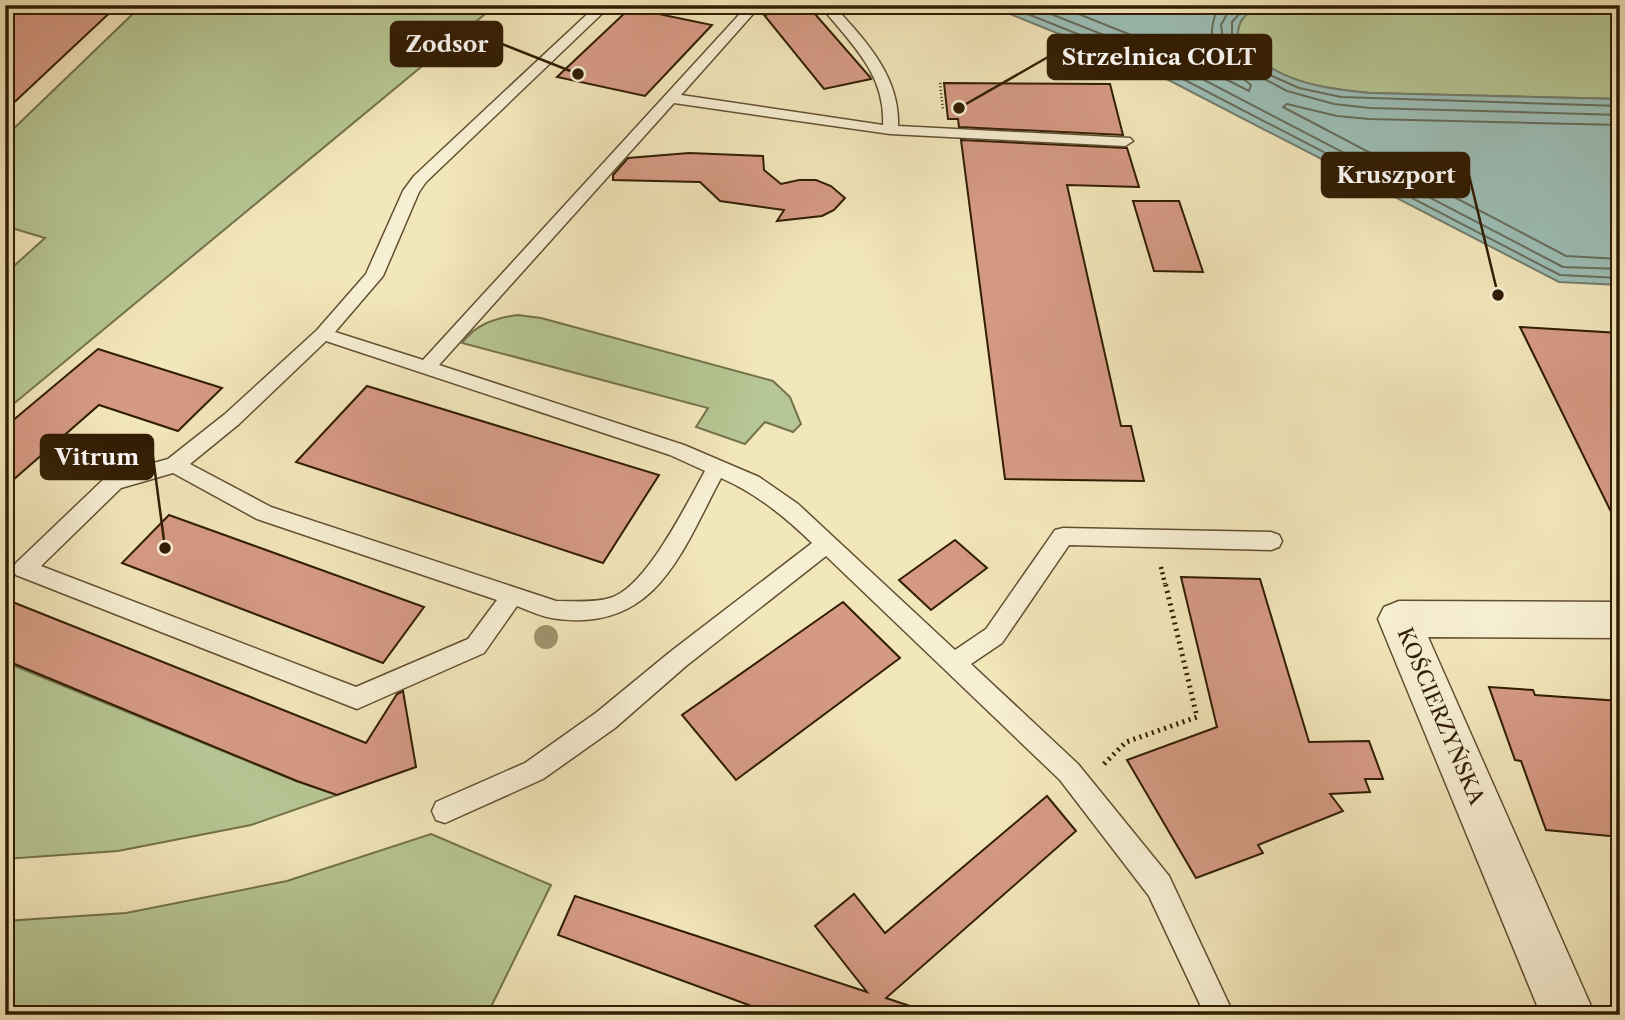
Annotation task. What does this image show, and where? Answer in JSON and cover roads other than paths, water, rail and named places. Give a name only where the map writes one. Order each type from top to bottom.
[{"type":"street","name":"KOŚCIERZYŃSKA","points":[[1568,1015],[1399,619],[1620,620]]},
{"type":"lane","points":[[512,596],[476,646],[357,698],[24,569],[114,482],[175,465],[232,419],[323,334],[374,276],[411,191],[420,179],[606,5]]},
{"type":"lane","points":[[425,369],[755,5]]},
{"type":"lane","points":[[826,5],[860,42],[884,83],[893,110],[890,130]]},
{"type":"lane","points":[[671,98],[890,130],[1125,141]]},
{"type":"lane","points":[[323,334],[677,450],[718,466],[792,510],[1069,772],[1159,886],[1220,1015]]},
{"type":"lane","points":[[175,465],[264,513],[556,610],[593,610],[625,602],[655,574],[718,466]]},
{"type":"lane","points":[[954,663],[994,636],[1063,536],[1271,541]]},
{"type":"lane","points":[[445,811],[534,771],[606,720],[678,659],[827,543]]},
{"type":"water","points":[[988,5],[1259,5],[1242,20],[1238,29],[1238,42],[1273,69],[1308,83],[1370,93],[1620,99],[1620,285],[1559,282],[1155,73]]},
{"type":"place","name":"Zodsor","points":[[578,74]]},
{"type":"place","name":"Strzelnica COLT","points":[[959,108]]},
{"type":"place","name":"Kruszport","points":[[1498,295]]},
{"type":"place","name":"Vitrum","points":[[165,548]]}]
